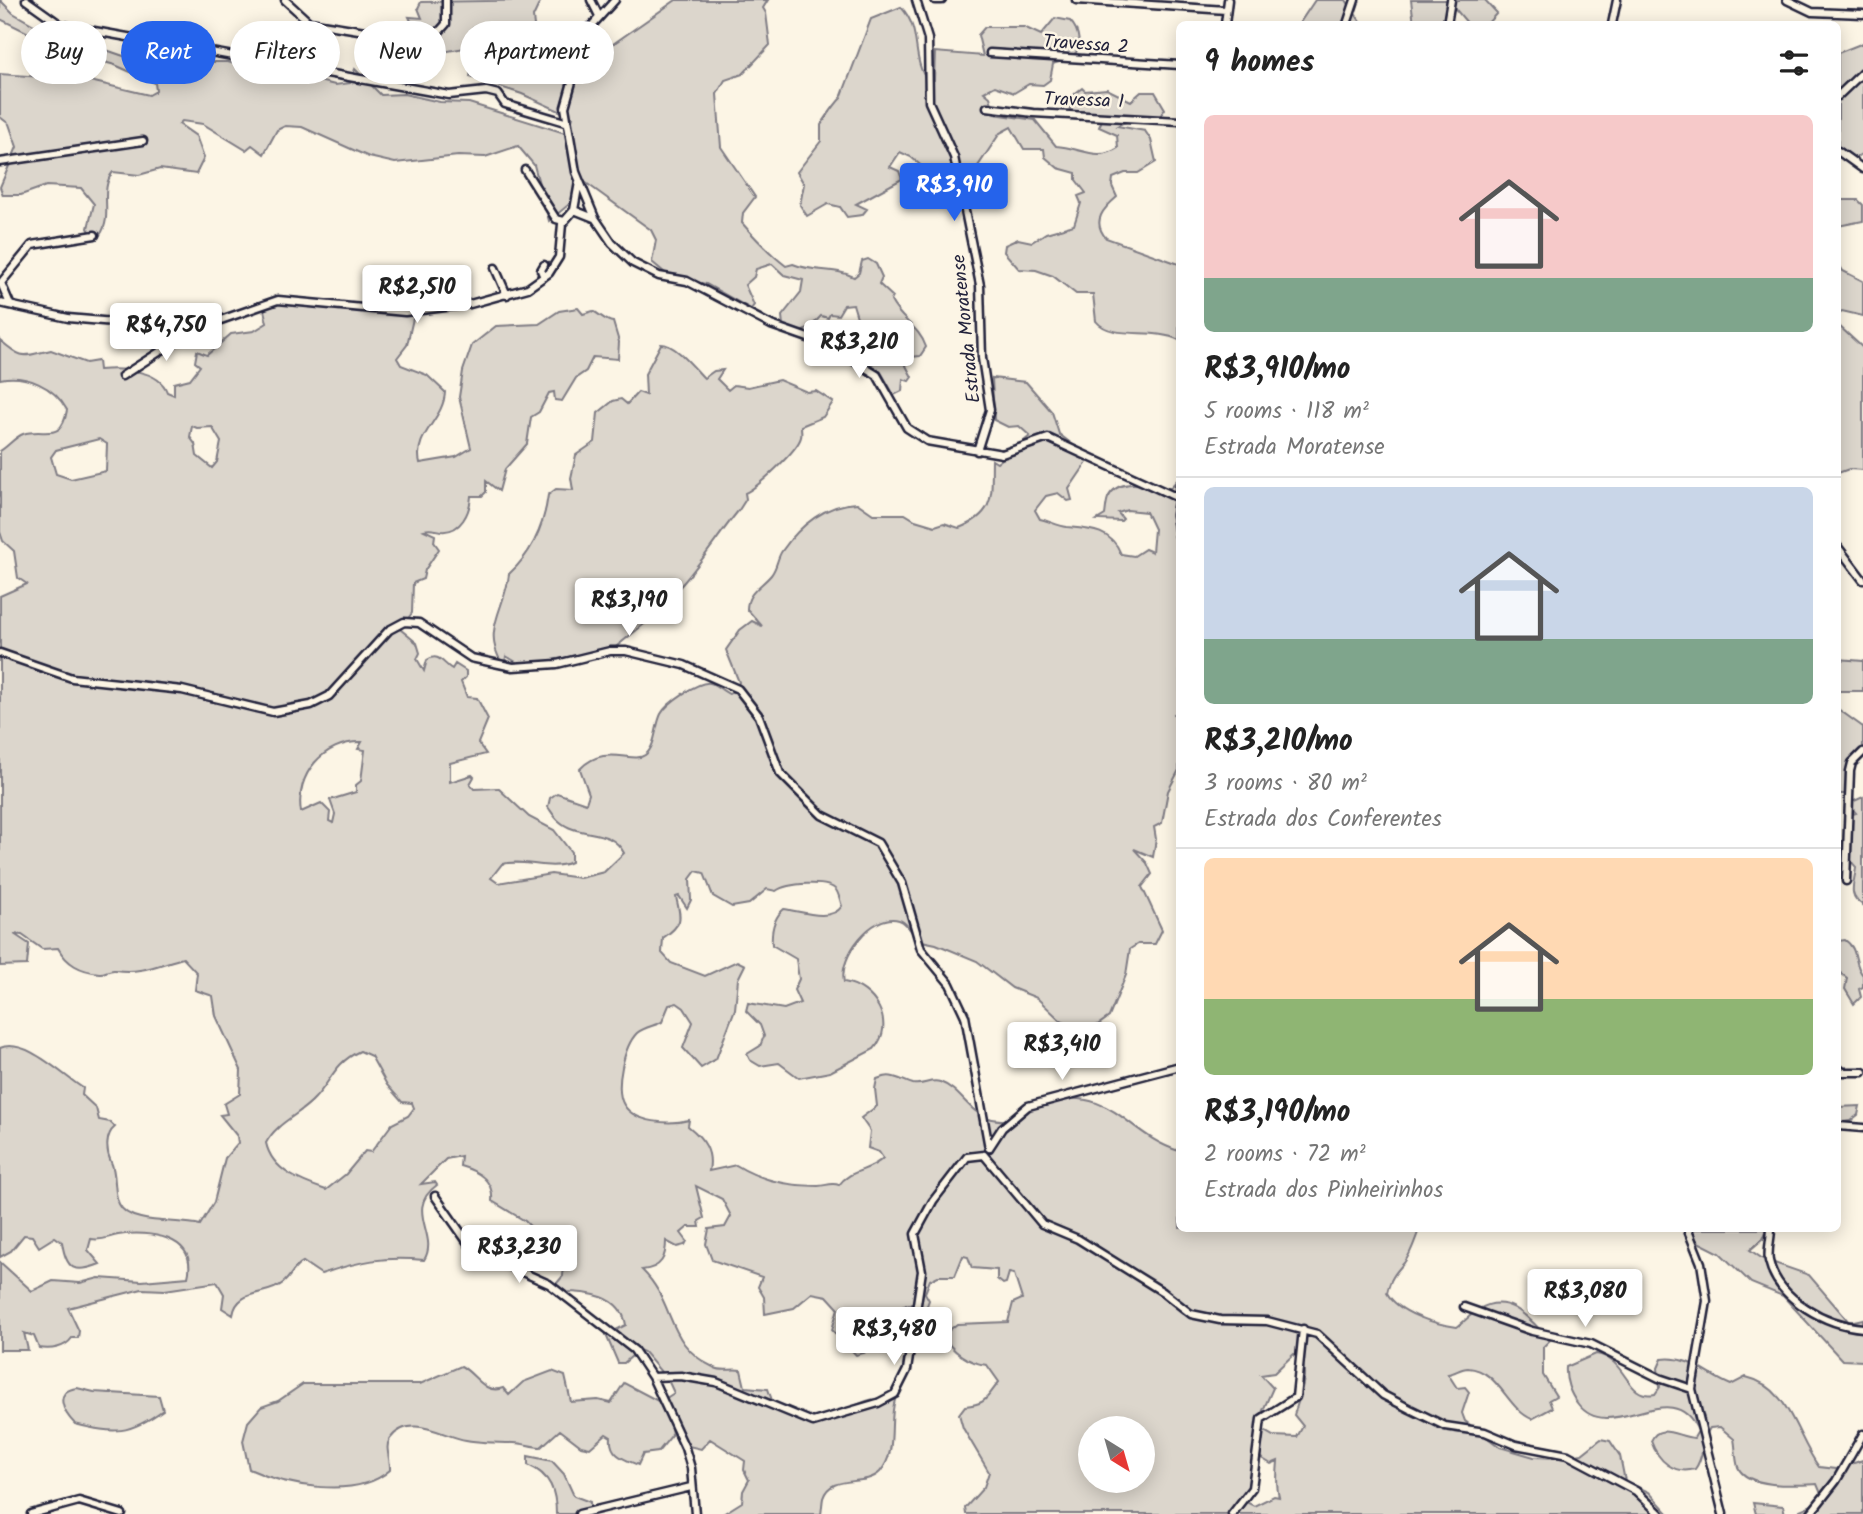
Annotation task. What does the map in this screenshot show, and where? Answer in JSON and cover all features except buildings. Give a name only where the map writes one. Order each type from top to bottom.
[{"type":"street","points":[[26,0],[61,25],[449,95],[486,91],[498,93],[505,104],[565,122]]},
{"type":"street","points":[[285,0],[309,22],[421,40],[437,34],[446,24],[446,0]]},
{"type":"street","points":[[592,0],[599,16]]},
{"type":"street","points":[[615,0],[586,32],[565,107],[565,122],[576,172],[595,218],[612,243],[633,263],[659,276],[687,281],[771,325],[828,345],[877,375],[907,428],[928,441],[1002,454],[1048,438],[1176,497]]},
{"type":"street","name":"Estrada Moratense","points":[[915,0],[928,39],[929,102],[954,157],[980,285],[982,358],[990,410],[977,451]]},
{"type":"street","points":[[934,0],[942,0]]},
{"type":"street","points":[[1076,0],[1226,10]]},
{"type":"street","points":[[1224,21],[1228,0]]},
{"type":"street","points":[[1348,21],[1355,0]]},
{"type":"street","points":[[1448,21],[1451,0]]},
{"type":"street","points":[[1613,21],[1617,0]]},
{"type":"street","points":[[1787,0],[1812,12],[1863,14]]},
{"type":"street","name":"Travessa 2","points":[[990,53],[1176,65]]},
{"type":"street","points":[[1841,93],[1863,72]]},
{"type":"street","name":"Travessa 1","points":[[987,107],[1033,113],[1176,121]]},
{"type":"street","points":[[0,162],[142,141]]},
{"type":"street","points":[[1841,153],[1863,169]]},
{"type":"street","points":[[525,170],[556,219],[564,221]]},
{"type":"street","points":[[122,376],[195,329],[278,300],[405,312],[470,304],[528,288],[544,277],[559,257],[564,221],[574,210],[579,180]]},
{"type":"street","points":[[574,210],[595,218]]},
{"type":"street","points":[[10,304],[0,284],[32,245],[95,235]]},
{"type":"street","points":[[544,265],[541,270],[544,277]]},
{"type":"street","points":[[495,268],[507,295]]},
{"type":"street","points":[[0,303],[68,318],[195,329]]},
{"type":"street","points":[[1841,551],[1863,580]]},
{"type":"street","points":[[0,653],[72,678],[182,690],[273,712],[311,705],[329,696],[389,629],[411,621],[428,626],[471,658],[490,664],[523,667],[557,664],[610,651],[626,651],[684,665],[734,687],[759,716],[780,773],[822,815],[878,843],[902,883],[921,949],[950,984],[965,1016],[989,1148]]},
{"type":"street","points":[[1846,881],[1850,771],[1852,763],[1863,752]]},
{"type":"street","points":[[652,1377],[681,1376],[716,1382],[813,1422],[895,1394],[904,1382],[907,1370],[922,1271],[916,1231],[933,1201],[967,1157],[984,1155],[1002,1128],[1028,1106],[1176,1067]]},
{"type":"street","points":[[1841,1070],[1863,1072]]},
{"type":"street","points":[[1841,1126],[1863,1128]]},
{"type":"street","points":[[984,1155],[1042,1224],[1090,1246],[1191,1314],[1220,1320],[1267,1321],[1317,1334],[1383,1395],[1445,1426],[1485,1432],[1516,1445],[1567,1455],[1636,1491],[1660,1514]]},
{"type":"street","points":[[435,1196],[473,1250],[539,1279],[631,1346],[652,1377],[685,1448],[691,1468],[695,1514]]},
{"type":"street","points":[[1689,1232],[1701,1263],[1707,1301],[1692,1389],[1723,1514]]},
{"type":"street","points":[[1771,1232],[1768,1258],[1784,1288],[1813,1315],[1863,1328]]},
{"type":"street","points":[[1464,1307],[1532,1331],[1591,1344],[1659,1378],[1692,1389]]},
{"type":"street","points":[[1232,1514],[1252,1488],[1261,1419],[1296,1397],[1303,1329]]},
{"type":"street","points":[[1810,1514],[1836,1481],[1863,1434]]},
{"type":"street","points":[[579,1514],[691,1487]]},
{"type":"street","points":[[31,1514],[79,1502],[122,1514]]},
{"type":"shaded area","points":[[0,0],[13,13],[27,21],[21,21],[21,29],[0,19]]},
{"type":"shaded area","points":[[541,0],[533,21],[460,21],[460,49],[446,51],[446,21],[411,21],[409,17],[422,18],[418,8],[421,2]]},
{"type":"shaded area","points":[[676,0],[768,0],[763,8],[770,45],[743,74],[725,80],[717,94],[721,147],[755,197],[743,213],[742,223],[786,266],[793,264],[854,277],[859,273],[862,261],[868,259],[876,264],[882,277],[879,284],[893,297],[891,301],[895,308],[919,334],[926,347],[920,356],[902,358],[912,377],[909,381],[903,379],[902,391],[894,395],[881,372],[871,364],[853,304],[844,305],[838,315],[830,314],[828,318],[821,316],[810,328],[799,333],[783,325],[782,316],[801,292],[803,280],[784,275],[772,264],[756,269],[754,277],[745,285],[754,305],[751,309],[706,284],[670,277],[652,262],[656,240],[651,230],[582,180],[573,201],[549,221],[534,165],[518,146],[485,157],[458,156],[395,163],[369,157],[302,127],[285,126],[277,130],[264,154],[252,145],[246,150],[203,124],[182,121],[179,124],[196,136],[204,158],[196,174],[160,169],[139,175],[113,172],[107,187],[106,220],[100,235],[92,235],[88,228],[94,204],[81,188],[46,186],[21,195],[3,195],[0,187],[17,147],[9,124],[0,117],[0,74],[21,75],[21,84],[103,84],[149,95],[156,91],[155,84],[216,84],[216,62],[230,63],[230,84],[335,85],[350,83],[354,72],[354,84],[370,84],[381,95],[404,94],[440,102],[469,103],[568,134],[573,117],[522,94],[491,84],[614,84],[614,43]]},
{"type":"shaded area","points":[[1315,0],[1346,0],[1360,21],[1301,21]]},
{"type":"shaded area","points":[[1411,0],[1485,0],[1497,13],[1490,21],[1466,21],[1453,6],[1449,21],[1414,21]]},
{"type":"shaded area","points":[[901,7],[912,25],[919,63],[928,82],[934,80],[935,52],[983,56],[978,35],[985,27],[1024,27],[1041,35],[1055,18],[1070,21],[1076,29],[1079,45],[1070,58],[1053,64],[1050,80],[1043,85],[1029,84],[1014,93],[995,86],[984,92],[990,97],[995,114],[1035,120],[1056,146],[1096,154],[1118,148],[1117,135],[1099,127],[1102,120],[1069,112],[1073,95],[1082,88],[1085,91],[1107,89],[1131,101],[1141,92],[1155,92],[1165,109],[1158,119],[1126,122],[1117,126],[1145,131],[1151,140],[1156,162],[1138,173],[1125,173],[1113,178],[1112,186],[1117,197],[1104,210],[1099,220],[1106,238],[1176,263],[1176,339],[1158,334],[1112,331],[1103,327],[1096,321],[1093,294],[1076,294],[1053,276],[1036,270],[1019,269],[1004,252],[1005,245],[1018,239],[1032,242],[1046,233],[1074,225],[1081,203],[1078,196],[1086,193],[1076,180],[1076,173],[1058,168],[1045,157],[1044,149],[1024,149],[1011,127],[1000,133],[974,172],[957,168],[954,182],[932,175],[911,157],[900,152],[890,167],[899,171],[902,179],[856,204],[867,209],[862,215],[847,217],[840,207],[828,204],[807,216],[800,205],[804,184],[797,172],[821,141],[821,125],[841,98],[871,19]]},
{"type":"shaded area","points":[[1863,43],[1863,153],[1853,159],[1841,150],[1841,52]]},
{"type":"shaded area","points":[[107,50],[121,55],[121,68],[107,63]]},
{"type":"shaded area","points":[[1841,200],[1858,200],[1863,205],[1863,221],[1841,225]]},
{"type":"shaded area","points":[[1841,268],[1863,281],[1863,316],[1842,311]]},
{"type":"shaded area","points":[[289,297],[332,309],[394,309],[414,314],[407,345],[397,358],[401,365],[427,375],[445,392],[440,411],[421,444],[420,463],[456,457],[471,448],[459,397],[463,371],[472,345],[496,326],[539,324],[559,311],[578,308],[583,314],[593,311],[613,322],[619,342],[618,359],[593,357],[586,371],[576,378],[562,401],[555,400],[554,392],[549,393],[539,412],[531,417],[527,444],[505,469],[499,491],[486,481],[486,492],[482,496],[471,496],[466,515],[454,529],[424,530],[435,535],[434,542],[439,549],[425,570],[423,579],[413,583],[412,613],[400,629],[417,643],[420,653],[417,659],[424,671],[427,660],[435,657],[452,669],[455,664],[466,671],[466,677],[461,682],[467,697],[477,698],[488,719],[478,743],[486,754],[450,763],[450,782],[472,775],[474,777],[470,784],[474,789],[498,788],[529,817],[554,830],[571,852],[571,862],[563,865],[502,864],[491,878],[498,883],[551,874],[580,878],[604,872],[624,853],[611,839],[576,830],[559,821],[548,807],[550,798],[557,793],[586,803],[589,794],[580,769],[599,757],[645,755],[651,747],[661,714],[691,689],[710,683],[729,694],[736,690],[739,682],[726,650],[740,630],[752,621],[762,626],[747,609],[749,598],[773,572],[780,554],[805,525],[835,507],[857,503],[873,514],[905,514],[935,526],[944,523],[959,528],[980,516],[986,509],[991,493],[992,460],[997,463],[1030,436],[1019,426],[1008,427],[994,420],[992,378],[1026,382],[1052,412],[1059,434],[1090,458],[1069,489],[1072,500],[1068,501],[1058,493],[1046,496],[1035,510],[1040,519],[1106,535],[1121,554],[1134,556],[1145,549],[1152,552],[1154,529],[1146,512],[1127,510],[1118,513],[1123,519],[1121,521],[1097,520],[1105,515],[1108,498],[1119,487],[1136,484],[1170,488],[1176,481],[1176,776],[1168,791],[1162,823],[1154,827],[1156,839],[1153,857],[1134,849],[1147,863],[1152,874],[1142,887],[1162,930],[1155,944],[1138,944],[1130,949],[1126,975],[1109,1017],[1086,1033],[1061,1021],[1037,998],[1012,988],[977,961],[936,944],[917,940],[905,923],[889,919],[878,923],[859,939],[846,961],[844,972],[844,982],[865,991],[879,1008],[883,1018],[881,1039],[874,1049],[830,1072],[799,1078],[779,1063],[760,1066],[750,1060],[747,1054],[760,1046],[764,1036],[760,1025],[746,1011],[748,1003],[784,1009],[800,1003],[794,990],[799,979],[796,959],[772,945],[775,921],[784,909],[815,915],[831,914],[842,906],[839,896],[836,890],[825,885],[798,885],[776,891],[767,889],[749,904],[732,907],[713,896],[704,873],[696,871],[690,879],[691,900],[687,908],[679,896],[676,897],[678,924],[663,938],[662,953],[671,963],[705,976],[737,961],[745,965],[738,979],[735,1009],[716,1059],[701,1068],[683,1048],[693,1022],[684,1008],[677,1003],[669,1005],[662,1022],[637,1033],[628,1047],[620,1079],[624,1105],[636,1116],[644,1119],[672,1122],[689,1120],[688,1126],[703,1141],[708,1151],[709,1171],[736,1165],[755,1175],[776,1181],[818,1186],[839,1185],[849,1176],[883,1158],[879,1152],[868,1148],[870,1131],[861,1118],[877,1106],[877,1079],[883,1077],[892,1076],[913,1084],[940,1082],[982,1115],[999,1120],[1016,1121],[1025,1110],[1047,1102],[1070,1099],[1104,1106],[1145,1134],[1176,1150],[1176,1232],[1418,1232],[1409,1255],[1393,1276],[1388,1288],[1387,1293],[1399,1306],[1428,1320],[1457,1327],[1479,1309],[1490,1304],[1510,1306],[1527,1317],[1550,1340],[1543,1347],[1543,1375],[1556,1396],[1549,1400],[1552,1408],[1532,1419],[1516,1407],[1488,1375],[1479,1370],[1465,1368],[1448,1374],[1457,1388],[1465,1387],[1469,1392],[1462,1413],[1465,1421],[1500,1447],[1534,1457],[1557,1458],[1582,1454],[1601,1439],[1610,1441],[1620,1456],[1625,1481],[1649,1492],[1669,1514],[966,1514],[965,1508],[984,1487],[989,1472],[963,1428],[959,1414],[965,1406],[978,1404],[985,1399],[999,1382],[987,1365],[973,1362],[961,1355],[943,1335],[957,1324],[1008,1322],[1013,1303],[1022,1299],[1014,1274],[1009,1273],[1006,1283],[1003,1284],[997,1279],[997,1270],[972,1268],[968,1257],[963,1256],[955,1276],[938,1276],[930,1280],[925,1293],[929,1300],[925,1311],[911,1304],[904,1305],[891,1330],[868,1333],[859,1346],[864,1353],[856,1355],[832,1330],[838,1308],[827,1296],[812,1293],[794,1308],[765,1314],[764,1297],[758,1287],[762,1277],[712,1260],[706,1244],[709,1229],[725,1227],[731,1216],[722,1199],[696,1186],[704,1218],[699,1221],[700,1227],[688,1227],[681,1233],[687,1241],[685,1245],[677,1247],[666,1241],[661,1261],[654,1267],[642,1270],[661,1296],[687,1347],[715,1368],[741,1370],[745,1387],[768,1389],[774,1406],[806,1419],[821,1419],[874,1399],[895,1400],[891,1446],[886,1464],[873,1477],[840,1483],[827,1490],[821,1514],[723,1514],[742,1502],[743,1491],[749,1480],[744,1470],[745,1461],[710,1439],[701,1449],[680,1444],[669,1413],[672,1435],[658,1452],[643,1454],[638,1465],[615,1452],[611,1437],[606,1434],[590,1448],[581,1446],[560,1430],[541,1447],[472,1441],[427,1428],[407,1427],[390,1439],[390,1470],[359,1485],[301,1485],[249,1469],[243,1441],[248,1422],[261,1407],[278,1401],[303,1384],[420,1384],[461,1366],[485,1386],[491,1389],[503,1388],[509,1395],[523,1382],[552,1371],[565,1376],[571,1402],[598,1400],[611,1403],[624,1383],[660,1402],[674,1393],[668,1380],[644,1352],[639,1350],[624,1363],[618,1363],[606,1335],[626,1325],[618,1307],[602,1297],[562,1292],[556,1284],[563,1276],[564,1264],[551,1243],[545,1242],[525,1221],[492,1201],[488,1182],[479,1174],[460,1166],[461,1156],[446,1159],[421,1184],[435,1182],[437,1185],[427,1194],[423,1204],[422,1213],[428,1241],[424,1260],[372,1261],[321,1274],[303,1262],[286,1281],[240,1301],[233,1315],[222,1308],[224,1294],[217,1282],[165,1290],[142,1289],[68,1308],[79,1331],[78,1338],[72,1338],[62,1346],[39,1348],[34,1336],[24,1333],[28,1350],[0,1350],[0,1262],[32,1291],[53,1281],[80,1283],[99,1278],[142,1281],[188,1277],[189,1263],[178,1244],[156,1235],[143,1234],[91,1239],[88,1250],[100,1264],[84,1269],[69,1264],[62,1242],[55,1237],[39,1247],[32,1236],[24,1235],[11,1251],[0,1257],[0,1048],[21,1048],[43,1059],[83,1088],[82,1095],[96,1108],[99,1120],[110,1122],[115,1127],[109,1134],[107,1148],[114,1172],[117,1199],[124,1211],[143,1219],[200,1225],[214,1202],[225,1158],[238,1143],[237,1136],[220,1115],[227,1114],[224,1104],[240,1094],[241,1070],[216,1016],[213,996],[195,990],[197,973],[183,958],[141,970],[99,973],[75,966],[58,948],[42,949],[22,935],[14,934],[29,944],[27,965],[0,966],[0,596],[27,584],[18,578],[14,551],[3,541],[0,532],[0,451],[23,434],[56,431],[61,427],[67,410],[47,388],[20,378],[0,379],[0,340],[19,354],[29,355],[51,350],[86,363],[98,361],[99,370],[117,369],[148,374],[174,395],[174,383],[190,379],[200,366],[195,362],[197,351],[207,355],[231,334],[254,331],[267,323],[264,310],[276,299]],"holes":[[[192,426],[212,427],[221,442],[217,462],[212,468],[197,456],[195,444],[190,437]],[[99,439],[107,444],[106,471],[71,479],[56,474],[51,457],[56,450]],[[362,742],[358,749],[365,750],[361,781],[356,785],[356,792],[330,800],[335,814],[333,823],[329,821],[330,812],[321,803],[301,812],[303,785],[307,773],[315,763],[335,747]],[[360,1051],[371,1056],[387,1085],[402,1102],[412,1103],[414,1108],[408,1116],[392,1124],[371,1152],[365,1151],[346,1174],[326,1190],[298,1179],[281,1168],[269,1153],[266,1143],[282,1124],[315,1098],[344,1061]],[[1294,1354],[1303,1365],[1303,1382],[1294,1415],[1303,1426],[1297,1437],[1273,1436],[1256,1426],[1273,1388],[1261,1375],[1274,1373]],[[1253,1453],[1271,1464],[1278,1461],[1279,1497],[1274,1496],[1254,1506],[1246,1502]]]},
{"type":"shaded area","points":[[1841,328],[1863,348],[1863,470],[1849,469],[1841,472]]},
{"type":"shaded area","points":[[661,344],[678,352],[704,378],[714,371],[723,370],[717,379],[728,390],[734,385],[748,387],[779,380],[807,392],[816,391],[833,402],[823,417],[801,426],[801,437],[793,451],[767,477],[745,493],[746,499],[739,510],[684,582],[659,607],[646,615],[649,620],[612,650],[533,666],[518,663],[506,656],[505,663],[502,663],[494,640],[496,619],[509,574],[525,557],[536,538],[548,495],[556,489],[573,490],[571,478],[576,455],[595,442],[598,413],[613,401],[621,399],[627,404],[638,392],[646,395],[645,374]]},
{"type":"shaded area","points":[[1841,659],[1863,661],[1863,691],[1841,691]]},
{"type":"shaded area","points":[[1841,711],[1863,727],[1863,756],[1854,759],[1846,794],[1841,794]]},
{"type":"shaded area","points":[[1863,797],[1863,905],[1853,893],[1856,867],[1850,857],[1848,843],[1850,815],[1856,813],[1851,807],[1852,802]]},
{"type":"shaded area","points":[[1845,940],[1852,948],[1863,975],[1863,987],[1859,989],[1861,997],[1854,1004],[1845,989],[1847,978],[1841,973],[1841,941]]},
{"type":"shaded area","points":[[1860,1106],[1858,1115],[1850,1121],[1841,1122],[1841,1107]]},
{"type":"shaded area","points":[[1691,1232],[1766,1232],[1763,1239],[1750,1250],[1763,1259],[1809,1275],[1849,1322],[1863,1319],[1863,1361],[1842,1360],[1783,1296],[1751,1283],[1720,1253],[1698,1242]]},
{"type":"shaded area","points":[[1596,1354],[1614,1363],[1638,1391],[1645,1394],[1655,1394],[1660,1387],[1658,1368],[1662,1359],[1690,1363],[1731,1385],[1746,1377],[1761,1382],[1782,1401],[1819,1467],[1836,1469],[1863,1460],[1863,1514],[1799,1514],[1800,1510],[1819,1502],[1822,1496],[1817,1484],[1774,1484],[1743,1474],[1736,1460],[1734,1439],[1720,1427],[1710,1428],[1695,1469],[1680,1470],[1668,1465],[1654,1448],[1651,1441],[1654,1435],[1664,1431],[1694,1438],[1698,1431],[1687,1415],[1674,1408],[1658,1408],[1607,1418],[1592,1415],[1578,1404],[1573,1396],[1567,1382],[1566,1367]]},
{"type":"shaded area","points":[[77,1388],[94,1392],[159,1396],[163,1410],[141,1424],[121,1430],[101,1430],[75,1424],[62,1403],[65,1393]]},
{"type":"shaded area","points":[[528,1456],[552,1461],[564,1474],[574,1496],[590,1502],[590,1511],[585,1514],[556,1514],[551,1485],[542,1474],[528,1465]]},
{"type":"shaded area","points":[[1753,1503],[1783,1506],[1785,1514],[1756,1514]]}]
